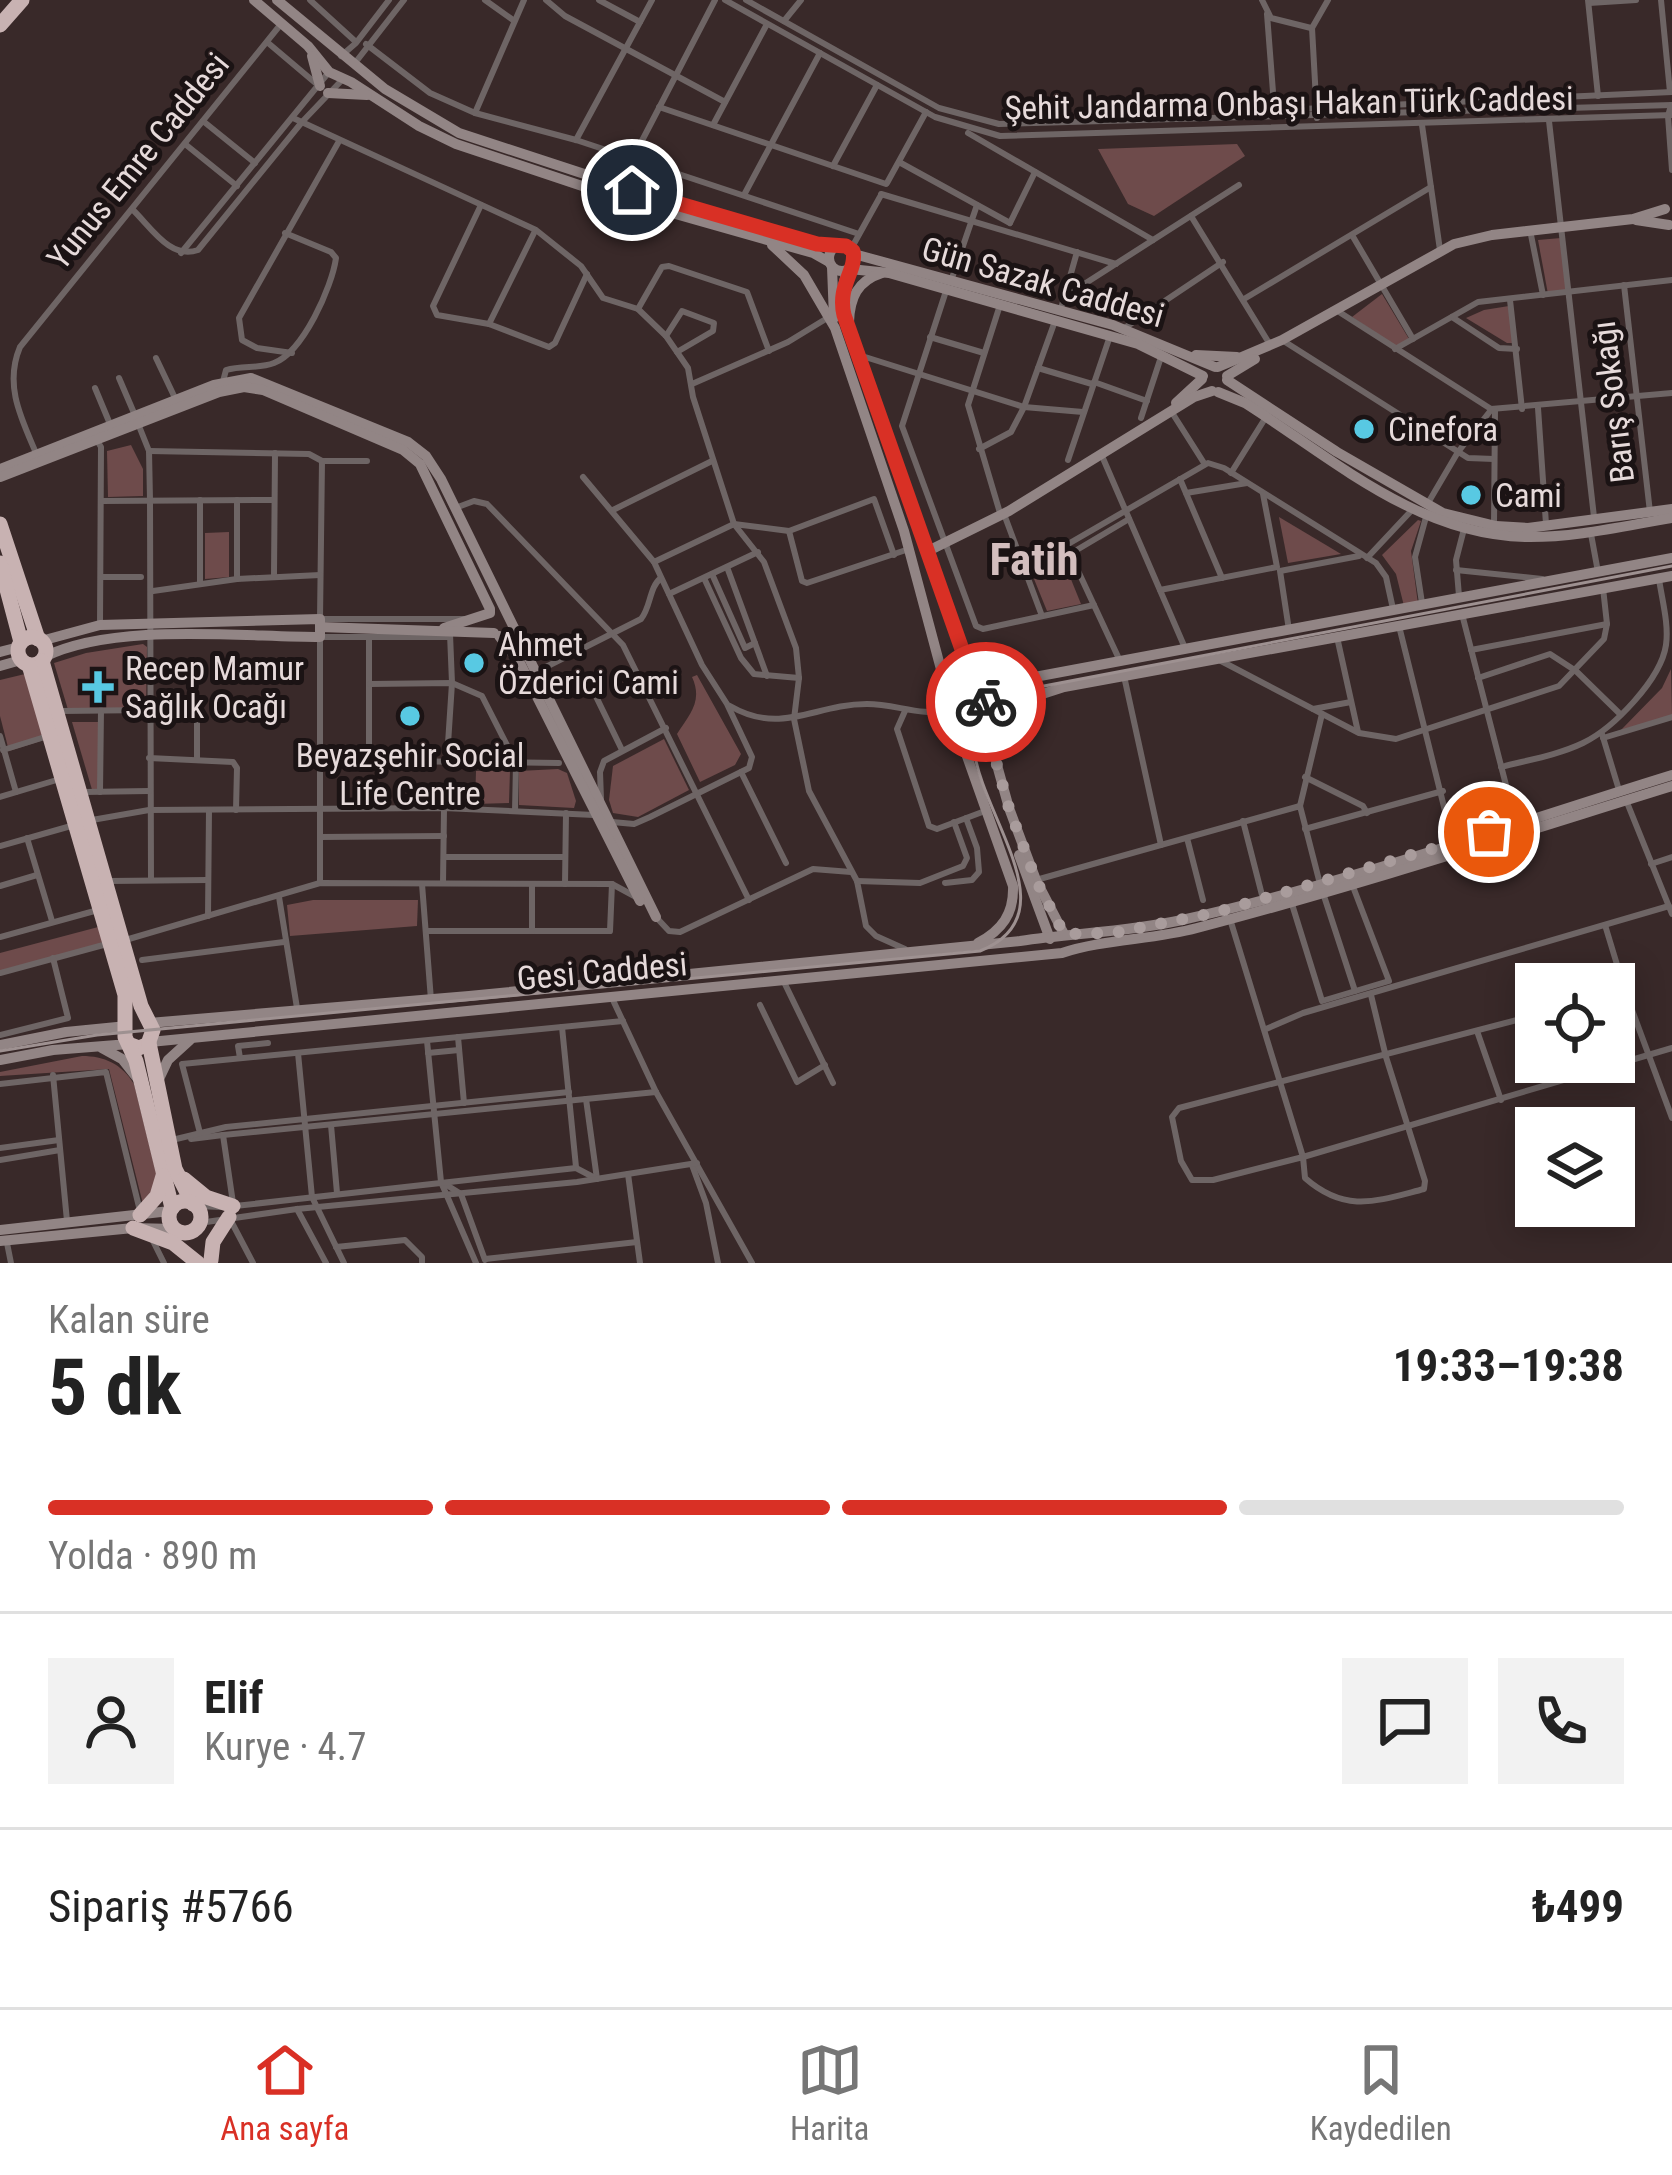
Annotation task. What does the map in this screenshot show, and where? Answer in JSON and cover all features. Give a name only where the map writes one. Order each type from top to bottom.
[{"type":"highway","points":[[0,25],[22,0]]},
{"type":"highway","points":[[0,524],[64,777],[106,881],[125,994],[124,1033],[168,1141],[173,1220],[206,1262]]},
{"type":"highway","points":[[0,563],[58,711],[81,792],[102,909],[153,1033],[150,1089],[169,1166],[196,1214],[206,1262]]},
{"type":"highway","points":[[127,1025],[139,1019],[148,1022]]},
{"type":"highway","points":[[130,1044],[140,1048],[150,1043]]},
{"type":"highway","points":[[169,1166],[141,1225],[206,1262]]},
{"type":"highway","points":[[169,1166],[201,1195],[231,1212],[206,1262]]},
{"type":"highway","points":[[173,1220],[181,1202],[196,1214]]},
{"type":"highway","points":[[173,1220],[189,1232],[196,1214]]},
{"type":"street","points":[[254,0],[342,80],[456,144],[612,196],[813,253],[831,265]]},
{"type":"street","points":[[277,0],[367,76],[434,121],[472,139],[676,204],[836,246]]},
{"type":"street","points":[[293,14],[307,0],[356,43]]},
{"type":"street","points":[[324,90],[328,70],[389,0]]},
{"type":"street","points":[[181,254],[324,90],[348,77],[366,44],[404,0]]},
{"type":"street","points":[[485,0],[513,20]]},
{"type":"street","points":[[475,113],[524,0]]},
{"type":"street","points":[[546,0],[565,16],[725,102]]},
{"type":"street","points":[[599,0],[640,22]]},
{"type":"street","points":[[576,140],[652,0]]},
{"type":"street","points":[[633,158],[715,0]]},
{"type":"street","name":"Şehit Jandarma Onbaşı Hakan Türk Caddesi","points":[[724,0],[926,112],[988,134],[1032,137],[1549,121],[1671,110]]},
{"type":"street","name":"Şehit Jandarma Onbaşı Hakan Türk Caddesi","points":[[746,0],[939,108],[983,122],[1022,126],[1671,110]]},
{"type":"street","points":[[784,21],[801,0]]},
{"type":"street","points":[[1262,0],[1275,107],[1281,110],[1671,92]]},
{"type":"street","points":[[1317,118],[1312,28],[1328,0]]},
{"type":"street","points":[[1598,96],[1588,2],[1636,0]]},
{"type":"street","points":[[1660,0],[1671,92],[1672,170]]},
{"type":"street","points":[[1267,14],[1312,28]]},
{"type":"street","name":"Yunus Emre Caddesi","points":[[38,458],[16,401],[17,352],[280,24]]},
{"type":"street","points":[[713,125],[767,24]]},
{"type":"street","points":[[267,41],[324,90],[372,96]]},
{"type":"street","points":[[327,43],[356,43]]},
{"type":"street","points":[[366,44],[367,76]]},
{"type":"street","points":[[366,44],[430,93],[475,113],[576,140],[859,234]]},
{"type":"street","points":[[309,47],[324,90]]},
{"type":"street","points":[[744,194],[820,53]]},
{"type":"street","points":[[833,166],[878,85]]},
{"type":"street","points":[[659,107],[886,184]]},
{"type":"street","points":[[926,112],[859,234],[841,298],[926,552],[986,703],[982,732],[997,795],[1056,936],[1070,943],[1063,952]]},
{"type":"street","points":[[297,120],[536,230],[586,274],[603,298],[638,309],[666,336],[688,368],[734,524],[759,552],[796,648],[800,678],[794,719],[811,795],[857,881],[868,929],[914,953]]},
{"type":"street","points":[[181,254],[201,248],[297,120]]},
{"type":"street","points":[[1549,121],[1598,572]]},
{"type":"street","points":[[202,122],[255,164]]},
{"type":"street","points":[[955,125],[1153,240]]},
{"type":"street","points":[[1422,125],[1440,250]]},
{"type":"street","points":[[292,352],[257,349],[242,340],[238,325],[338,142]]},
{"type":"street","points":[[184,144],[237,186]]},
{"type":"street","points":[[899,162],[1008,227]]},
{"type":"street","points":[[1008,227],[1035,172]]},
{"type":"street","points":[[1064,297],[1239,185]]},
{"type":"street","points":[[1244,299],[1431,188]]},
{"type":"street","points":[[881,194],[1008,227],[1116,264]]},
{"type":"street","points":[[481,205],[433,308],[439,316],[489,324],[543,347],[551,346],[586,274]]},
{"type":"street","points":[[977,205],[917,373],[903,430],[979,628],[1094,605]]},
{"type":"street","points":[[1171,411],[1203,378],[1222,373],[1440,250],[1471,238],[1633,219],[1668,205],[1671,227],[1633,219]]},
{"type":"street","points":[[132,209],[181,254]]},
{"type":"street","points":[[1191,216],[1277,343],[1468,458],[1495,459]]},
{"type":"street","points":[[489,324],[536,230]]},
{"type":"street","points":[[1530,230],[1543,295]]},
{"type":"street","points":[[221,387],[226,370],[272,365],[292,352],[312,322],[336,261],[331,252],[285,233]]},
{"type":"street","points":[[1352,235],[1413,339]]},
{"type":"street","points":[[759,237],[795,263],[832,322],[910,549],[951,709],[1010,875],[1013,897],[1001,926],[971,946]]},
{"type":"street","points":[[832,322],[830,253],[836,246]]},
{"type":"street","name":"Gün Sazak Caddesi","points":[[836,246],[1000,305],[1124,329],[1222,373],[1426,512],[1465,529],[1525,537],[1672,518]]},
{"type":"street","points":[[980,449],[1011,432],[1024,407],[1077,252]]},
{"type":"street","points":[[1124,329],[1223,262]]},
{"type":"street","name":"Gün Sazak Caddesi","points":[[831,265],[949,285],[1058,316],[1178,356],[1203,378]]},
{"type":"street","points":[[638,309],[662,268],[670,266],[746,292],[769,350]]},
{"type":"street","points":[[849,326],[856,290],[868,278],[885,272]]},
{"type":"street","points":[[1395,349],[1478,302],[1672,280]]},
{"type":"street","name":"Barış Sokağı","points":[[1624,285],[1650,512]]},
{"type":"street","points":[[1510,298],[1522,409]]},
{"type":"street","points":[[1000,305],[971,390],[969,415],[1042,616]]},
{"type":"street","points":[[1336,310],[1493,410],[1672,393]]},
{"type":"street","points":[[666,336],[682,311],[714,323],[713,332],[677,352]]},
{"type":"street","points":[[1451,317],[1499,348],[1517,349]]},
{"type":"street","points":[[692,385],[832,322]]},
{"type":"street","points":[[1068,460],[1110,336]]},
{"type":"street","points":[[930,337],[983,353]]},
{"type":"street","points":[[926,552],[1002,514],[1171,411],[1215,392],[1222,373],[1277,343]]},
{"type":"street","points":[[1180,398],[1178,356],[1222,358],[1258,352]]},
{"type":"street","points":[[1142,418],[1162,354]]},
{"type":"street","points":[[858,355],[1024,407],[1083,412]]},
{"type":"street","points":[[156,358],[177,404]]},
{"type":"street","points":[[1038,368],[1147,401]]},
{"type":"street","points":[[118,378],[149,451],[151,880]]},
{"type":"street","points":[[0,473],[251,378],[408,442],[430,461],[601,802]]},
{"type":"street","points":[[1203,378],[1215,392]]},
{"type":"street","points":[[221,387],[262,390],[403,450],[416,460],[485,594],[497,634],[520,663],[656,916]]},
{"type":"street","points":[[95,388],[111,428]]},
{"type":"street","name":"Gün Sazak Caddesi","points":[[1215,392],[1245,403],[1412,510],[1494,525],[1593,526],[1672,509]]},
{"type":"street","points":[[1171,411],[1208,399],[1245,403]]},
{"type":"street","points":[[1538,408],[1546,526]]},
{"type":"street","points":[[1423,607],[1415,557],[1426,512],[1458,452],[1493,410]]},
{"type":"street","points":[[1493,410],[1494,525]]},
{"type":"street","points":[[1171,411],[1205,464],[1231,472],[1365,556],[1385,574],[1393,612]]},
{"type":"street","points":[[1231,472],[1266,417]]},
{"type":"street","points":[[94,436],[101,448],[100,632]]},
{"type":"street","points":[[149,451],[314,454],[322,461],[367,460]]},
{"type":"street","points":[[274,575],[275,453]]},
{"type":"street","points":[[1102,456],[1185,648]]},
{"type":"street","points":[[613,510],[713,460]]},
{"type":"street","points":[[320,883],[322,461]]},
{"type":"street","points":[[1070,554],[1205,464]]},
{"type":"street","points":[[0,846],[83,822],[149,810],[444,808],[566,813],[634,824],[749,768],[752,757],[702,665],[655,562],[583,477]]},
{"type":"street","points":[[1180,478],[1222,578]]},
{"type":"street","points":[[1186,493],[1247,483]]},
{"type":"street","points":[[1263,494],[1289,630]]},
{"type":"street","points":[[655,562],[734,524],[789,531],[874,499],[895,555]]},
{"type":"street","points":[[200,500],[200,584]]},
{"type":"street","points":[[237,500],[237,578]]},
{"type":"street","points":[[102,501],[274,500]]},
{"type":"street","points":[[454,508],[474,501],[487,504],[614,632],[749,900]]},
{"type":"street","points":[[1160,590],[1365,556],[1412,510]]},
{"type":"street","points":[[1025,569],[1127,515]]},
{"type":"street","points":[[1460,599],[1456,570],[1465,529]]},
{"type":"street","points":[[789,531],[802,581],[807,583],[910,549]]},
{"type":"street","points":[[1066,545],[1120,661]]},
{"type":"street","points":[[669,594],[759,552]]},
{"type":"street","points":[[951,709],[961,688],[977,690],[1672,558]]},
{"type":"street","points":[[727,567],[767,677]]},
{"type":"street","points":[[1456,570],[1554,581]]},
{"type":"street","points":[[153,590],[237,578],[320,574]]},
{"type":"street","points":[[708,576],[741,658],[755,675],[800,678]]},
{"type":"street","points":[[708,576],[745,648],[754,643]]},
{"type":"street","points":[[102,577],[141,577]]},
{"type":"street","points":[[951,709],[964,723],[1031,695],[1666,577],[1672,658]]},
{"type":"street","points":[[536,672],[644,616],[655,584],[662,578]]},
{"type":"street","points":[[1217,658],[1358,733],[1390,739],[1546,693],[1602,644],[1607,624],[1603,588]]},
{"type":"street","points":[[320,628],[369,637],[448,632],[490,613],[508,612]]},
{"type":"street","points":[[1462,614],[1516,824]]},
{"type":"street","points":[[100,632],[149,637],[472,621]]},
{"type":"street","points":[[0,652],[74,644],[100,632],[149,622],[497,634],[513,625]]},
{"type":"street","points":[[1471,650],[1607,624]]},
{"type":"street","points":[[1399,626],[1453,843]]},
{"type":"street","points":[[447,760],[452,683],[448,632]]},
{"type":"street","points":[[369,637],[369,760]]},
{"type":"street","points":[[1337,637],[1358,733]]},
{"type":"street","points":[[1602,734],[1653,680],[1668,637]]},
{"type":"street","points":[[0,666],[32,651]]},
{"type":"street","points":[[1478,678],[1550,654],[1576,670],[1619,713]]},
{"type":"street","points":[[1124,676],[1161,845]]},
{"type":"street","points":[[589,682],[622,750]]},
{"type":"street","points":[[370,684],[452,683],[482,696],[516,763],[514,811]]},
{"type":"street","points":[[1313,709],[1351,702]]},
{"type":"street","points":[[727,704],[754,717],[794,719],[859,704],[930,714],[951,709]]},
{"type":"street","points":[[100,792],[101,710]]},
{"type":"street","points":[[58,711],[149,710]]},
{"type":"street","points":[[905,711],[897,729],[928,825],[935,829],[986,810]]},
{"type":"street","points":[[1322,714],[1300,806],[1355,991]]},
{"type":"street","points":[[981,717],[1056,936]]},
{"type":"street","points":[[1501,767],[1672,717]]},
{"type":"street","points":[[197,718],[197,760]]},
{"type":"street","points":[[640,901],[605,819],[601,767],[622,750],[666,728]]},
{"type":"street","points":[[1266,1029],[1303,1013],[1670,910],[1602,734]]},
{"type":"street","points":[[2,750],[52,735]]},
{"type":"street","points":[[0,736],[16,792]]},
{"type":"street","points":[[149,758],[236,764],[236,809]]},
{"type":"street","points":[[320,760],[560,763]]},
{"type":"street","points":[[741,772],[786,863]]},
{"type":"street","name":"Gesi Caddesi","points":[[148,1022],[431,1000],[1127,931],[1352,884],[1623,796],[1672,775]]},
{"type":"street","points":[[0,797],[64,777]]},
{"type":"street","points":[[1306,777],[1363,806],[1367,813]]},
{"type":"street","name":"Gesi Caddesi","points":[[150,1043],[267,1037],[1063,952],[1165,935],[1291,901],[1516,824],[1672,786]]},
{"type":"street","points":[[81,792],[149,791]]},
{"type":"street","points":[[1305,830],[1443,791]]},
{"type":"street","points":[[1036,880],[1300,806]]},
{"type":"street","points":[[443,884],[444,808]]},
{"type":"street","points":[[208,810],[208,916]]},
{"type":"street","points":[[565,884],[566,813]]},
{"type":"street","points":[[945,883],[972,880],[979,872],[977,848],[965,818]]},
{"type":"street","points":[[1243,821],[1263,899]]},
{"type":"street","points":[[857,881],[920,883],[963,866],[967,858],[954,823]]},
{"type":"street","points":[[320,837],[444,836]]},
{"type":"street","points":[[26,838],[52,923]]},
{"type":"street","points":[[1187,838],[1203,900]]},
{"type":"street","points":[[444,856],[565,857]]},
{"type":"street","points":[[1652,864],[1672,857]]},
{"type":"street","points":[[0,973],[320,883],[612,884],[626,888],[669,931],[680,932],[813,869],[851,872]]},
{"type":"street","points":[[0,886],[37,875]]},
{"type":"street","points":[[106,881],[208,880]]},
{"type":"street","points":[[422,883],[431,1000]]},
{"type":"street","points":[[532,884],[532,931]]},
{"type":"street","points":[[426,932],[610,931],[612,884]]},
{"type":"street","points":[[1291,901],[1322,1001],[1389,981],[1352,884]]},
{"type":"street","points":[[279,895],[298,1012]]},
{"type":"street","points":[[0,937],[102,909]]},
{"type":"street","points":[[1230,919],[1303,1156],[1305,1178],[1320,1191],[1362,1205],[1424,1189],[1425,1181],[1371,995]]},
{"type":"street","points":[[1605,925],[1617,963]]},
{"type":"street","points":[[142,960],[284,942]]},
{"type":"street","points":[[0,1035],[68,1018],[53,958]]},
{"type":"street","points":[[783,980],[833,1083]]},
{"type":"street","points":[[612,998],[694,1164],[752,1263]]},
{"type":"street","points":[[760,1005],[797,1082],[825,1065]]},
{"type":"street","points":[[1635,1017],[1672,1118]]},
{"type":"street","points":[[1515,1021],[1180,1108],[1172,1118],[1181,1161],[1192,1180],[1213,1180],[1672,1048]]},
{"type":"street","points":[[200,1133],[182,1064],[623,1022]]},
{"type":"street","points":[[0,1045],[127,1025]]},
{"type":"street","points":[[562,1027],[576,1168]]},
{"type":"street","points":[[1477,1031],[1501,1100]]},
{"type":"street","points":[[239,1058],[238,1046],[267,1037],[269,1055]]},
{"type":"street","points":[[458,1037],[464,1103]]},
{"type":"street","points":[[99,1047],[126,1063],[150,1089],[166,1063],[190,1040]]},
{"type":"street","points":[[427,1040],[441,1182],[476,1263]]},
{"type":"street","points":[[0,1060],[130,1044]]},
{"type":"street","points":[[428,1053],[459,1050]]},
{"type":"street","points":[[298,1053],[312,1197],[344,1263]]},
{"type":"street","points":[[52,1075],[67,1223]]},
{"type":"street","points":[[0,1084],[52,1075],[108,1075],[141,1225],[164,1263]]},
{"type":"street","points":[[168,1141],[305,1123],[331,1125],[464,1103],[569,1096],[586,1100],[656,1092]]},
{"type":"street","points":[[168,1141],[200,1133],[569,1096]]},
{"type":"street","points":[[586,1100],[597,1179]]},
{"type":"street","points":[[331,1125],[337,1194]]},
{"type":"street","points":[[224,1135],[231,1212],[253,1263]]},
{"type":"street","points":[[0,1148],[59,1140]]},
{"type":"street","points":[[0,1160],[60,1150]]},
{"type":"street","points":[[196,1214],[461,1194],[694,1164]]},
{"type":"street","points":[[694,1164],[718,1263]]},
{"type":"street","points":[[296,1204],[312,1197],[576,1168],[597,1179]]},
{"type":"street","points":[[628,1174],[640,1263]]},
{"type":"street","points":[[441,1182],[461,1194],[486,1261],[637,1242]]},
{"type":"street","points":[[296,1204],[326,1263]]},
{"type":"street","points":[[196,1214],[231,1212]]},
{"type":"street","points":[[2,1237],[173,1220]]},
{"type":"street","points":[[2,1237],[67,1223],[141,1225]]},
{"type":"street","points":[[2,1237],[11,1263]]},
{"type":"street","points":[[336,1247],[405,1240],[422,1263]]},
{"type":"shaded area","points":[[1237,144],[1245,156],[1154,216],[1128,204],[1098,149]]},
{"type":"shaded area","points":[[1561,238],[1568,292],[1548,294],[1538,240]]},
{"type":"shaded area","points":[[1382,294],[1409,339],[1397,347],[1352,317]]},
{"type":"shaded area","points":[[1509,306],[1516,343],[1507,343],[1466,318],[1484,310]]},
{"type":"shaded area","points":[[131,445],[143,469],[143,496],[108,497],[107,451]]},
{"type":"shaded area","points":[[1279,517],[1341,554],[1288,563]]},
{"type":"shaded area","points":[[1418,520],[1411,551],[1418,604],[1404,606],[1396,574],[1382,555]]},
{"type":"shaded area","points":[[229,532],[229,577],[205,579],[205,533]]},
{"type":"shaded area","points":[[1064,562],[1081,604],[1047,611],[1034,579]]},
{"type":"shaded area","points":[[143,644],[147,647],[146,712],[69,713],[54,663]]},
{"type":"shaded area","points":[[1671,669],[1672,716],[1620,731],[1662,688]]},
{"type":"shaded area","points":[[25,674],[44,740],[9,751],[0,716],[0,680]]},
{"type":"shaded area","points":[[697,675],[741,754],[735,765],[700,782],[677,734],[694,707],[692,677]]},
{"type":"shaded area","points":[[72,722],[102,722],[101,793],[93,793]]},
{"type":"shaded area","points":[[664,739],[689,790],[638,817],[613,813],[609,800],[613,766]]},
{"type":"shaded area","points":[[558,769],[567,773],[574,808],[519,805],[519,771]]},
{"type":"shaded area","points":[[510,770],[509,803],[475,804],[476,771]]},
{"type":"shaded area","points":[[313,900],[418,900],[417,926],[290,936],[287,905]]},
{"type":"shaded area","points":[[102,926],[108,945],[0,974],[0,953]]},
{"type":"shaded area","points":[[82,1056],[112,1062],[134,1084],[158,1180],[144,1208],[109,1069],[0,1076],[0,1072]]},
{"type":"tram line","points":[[0,1051],[97,1035],[980,951],[1011,929],[1021,899],[1015,865],[974,753],[976,721],[997,695],[1672,566]]},
{"type":"way so far","points":[[986,702],[983,715],[1004,794],[1029,862],[1064,934],[1114,933],[1214,913],[1489,832]]},
{"type":"place","name":"Cinefora","points":[[1364,429]]},
{"type":"place","name":"Cami","points":[[1471,495]]},
{"type":"place","name":"Ahmet Özderici Cami","points":[[474,663]]},
{"type":"place","name":"Recep Mamur Sağlık Ocağı","points":[[98,687]]},
{"type":"place","name":"Beyazşehir Social Life Centre","points":[[410,716]]},
{"type":"district","name":"Fatih","points":[[1034,559]]},
{"type":"route","points":[[632,190],[853,251],[855,261],[842,288],[844,315],[976,689],[986,702]]}]
